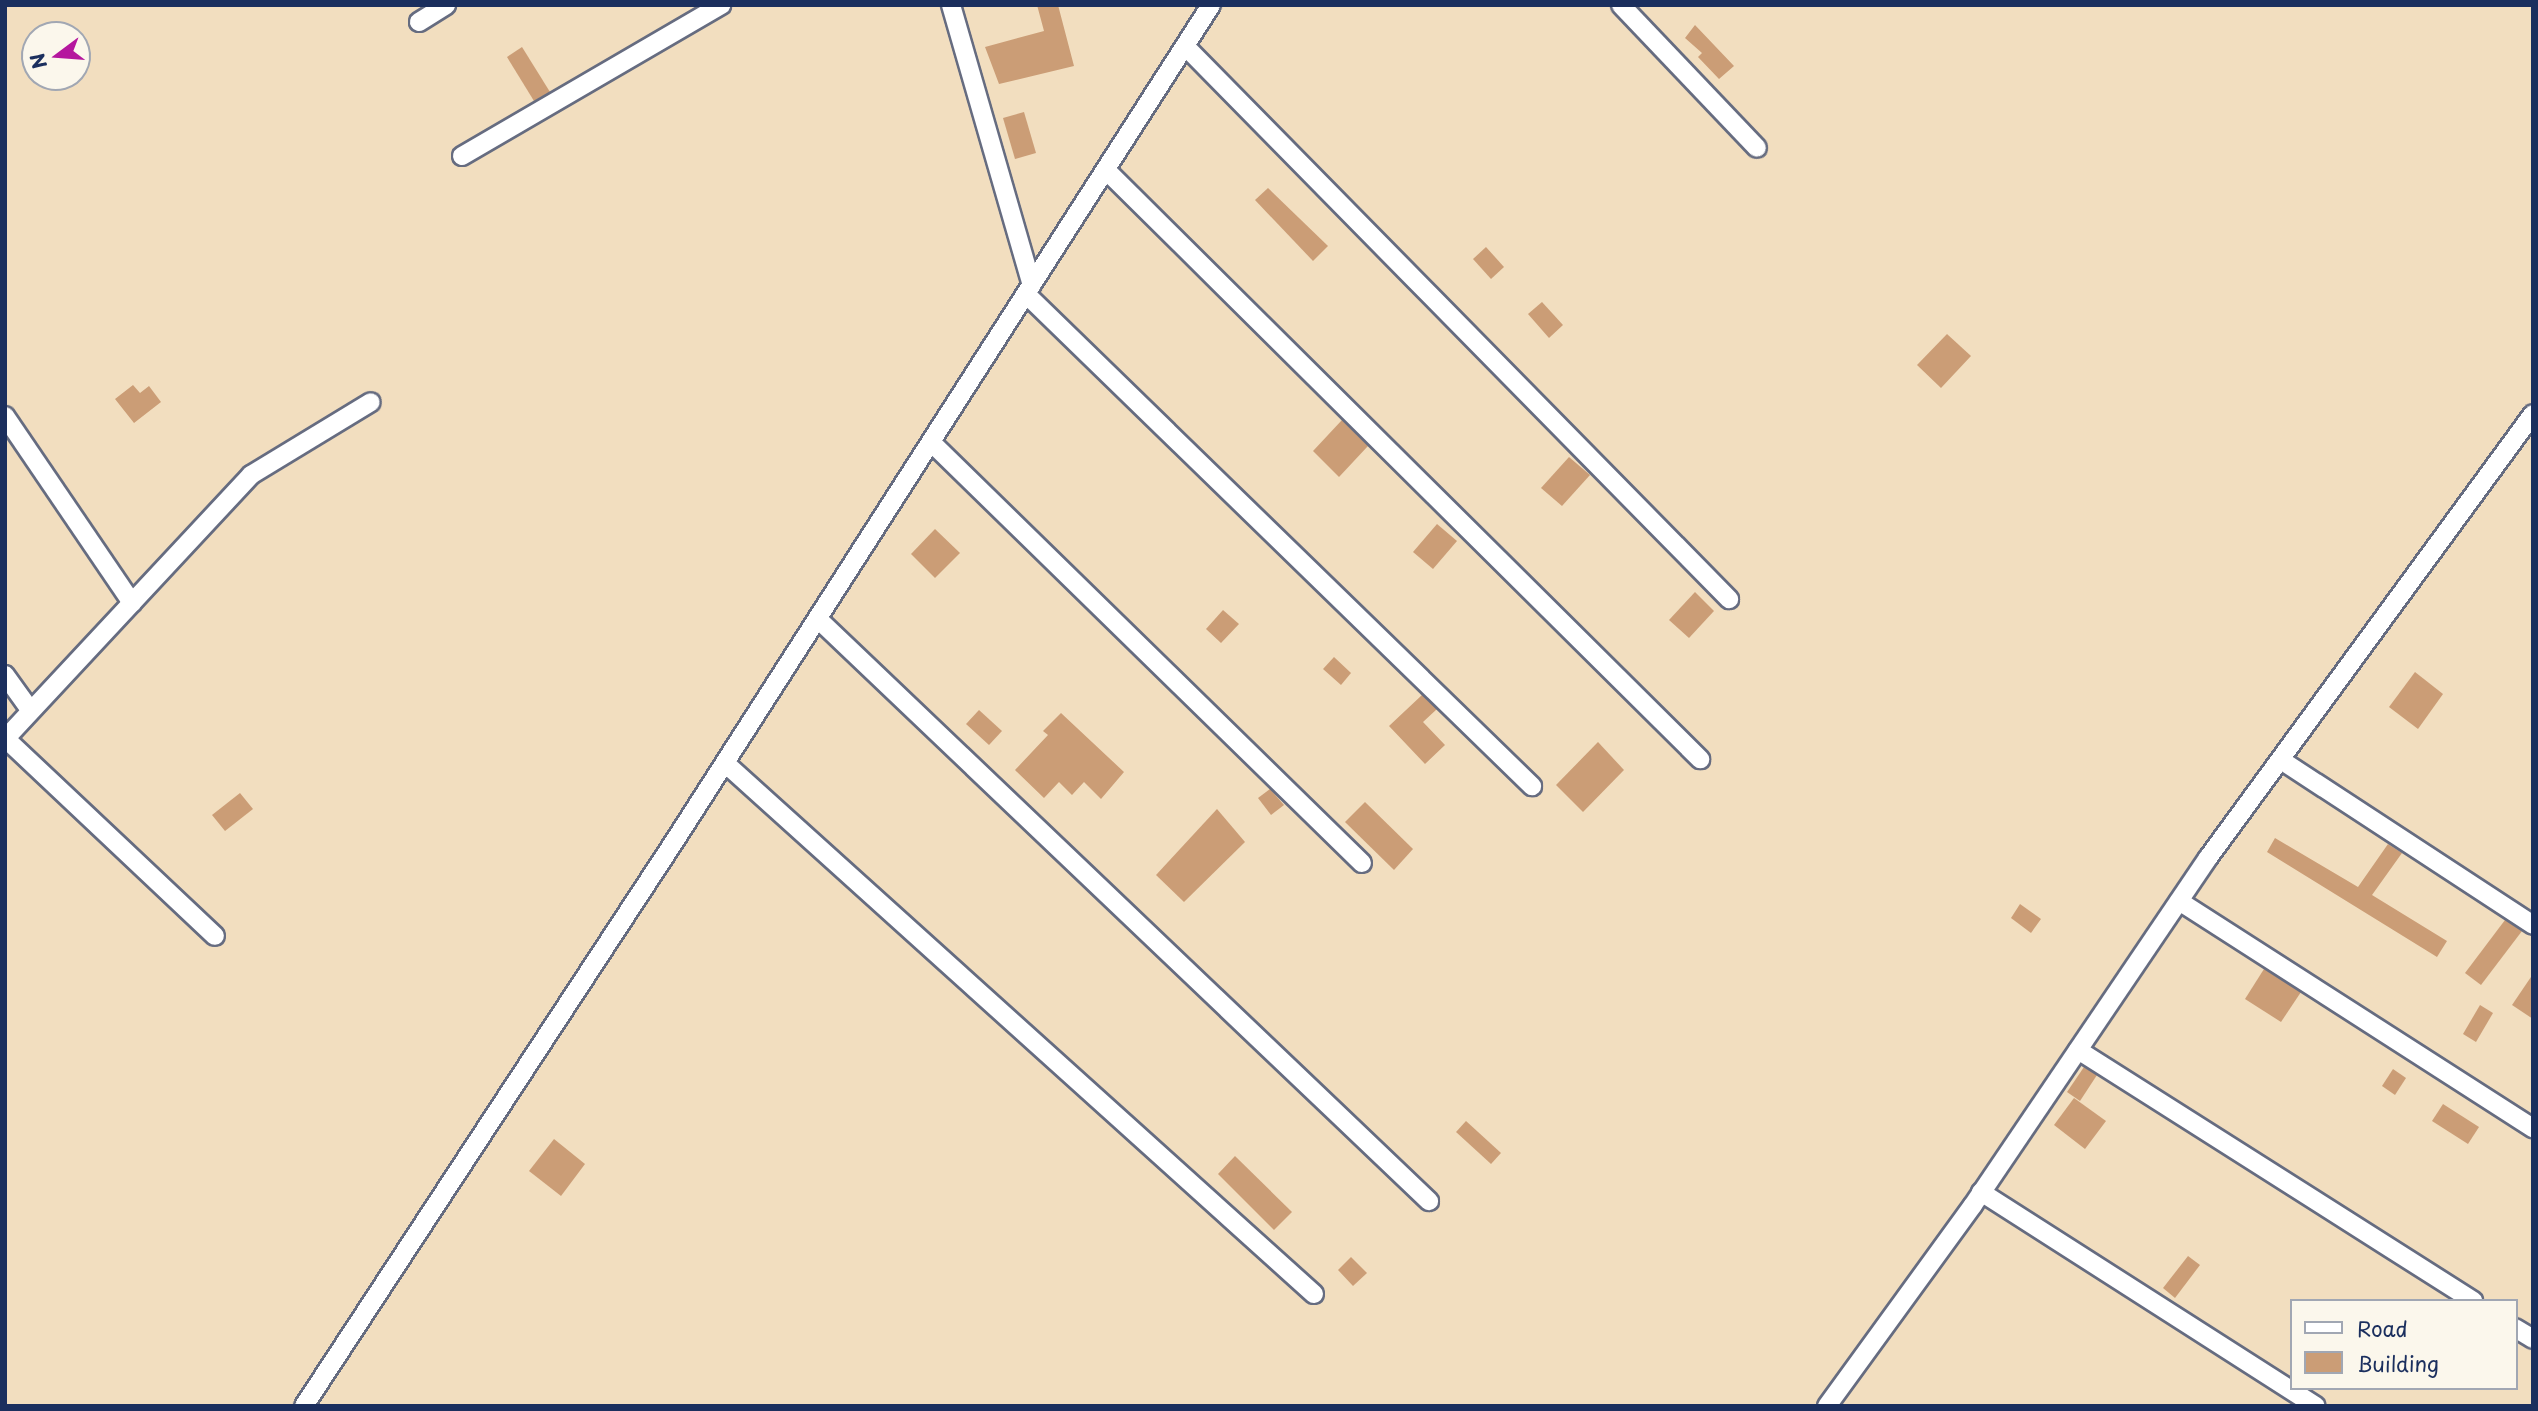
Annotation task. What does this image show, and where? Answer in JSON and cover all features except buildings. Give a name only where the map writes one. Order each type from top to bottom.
[{"type":"street","points":[[419,22],[446,5]]},
{"type":"street","points":[[463,156],[721,5]]},
{"type":"street","points":[[951,5],[1029,290],[1532,786]]},
{"type":"street","points":[[303,1406],[725,763],[1210,5]]},
{"type":"street","points":[[1621,5],[1758,148]]},
{"type":"street","points":[[1185,46],[1729,598]]},
{"type":"street","points":[[1106,170],[1700,759]]},
{"type":"street","points":[[215,936],[6,739],[251,475],[370,402]]},
{"type":"street","points":[[1826,1406],[1981,1192],[2179,901],[2533,414]]},
{"type":"street","points":[[5,416],[132,603]]},
{"type":"street","points":[[932,443],[1362,863]]},
{"type":"street","points":[[818,619],[1429,1200]]},
{"type":"street","points":[[5,675],[31,712]]},
{"type":"street","points":[[2281,760],[2533,925]]},
{"type":"street","points":[[725,763],[1314,1294]]},
{"type":"street","points":[[2179,901],[2533,1128]]},
{"type":"street","points":[[2078,1049],[2470,1299]]},
{"type":"street","points":[[1981,1192],[2315,1406]]},
{"type":"street","points":[[2517,1329],[2533,1339]]}]
